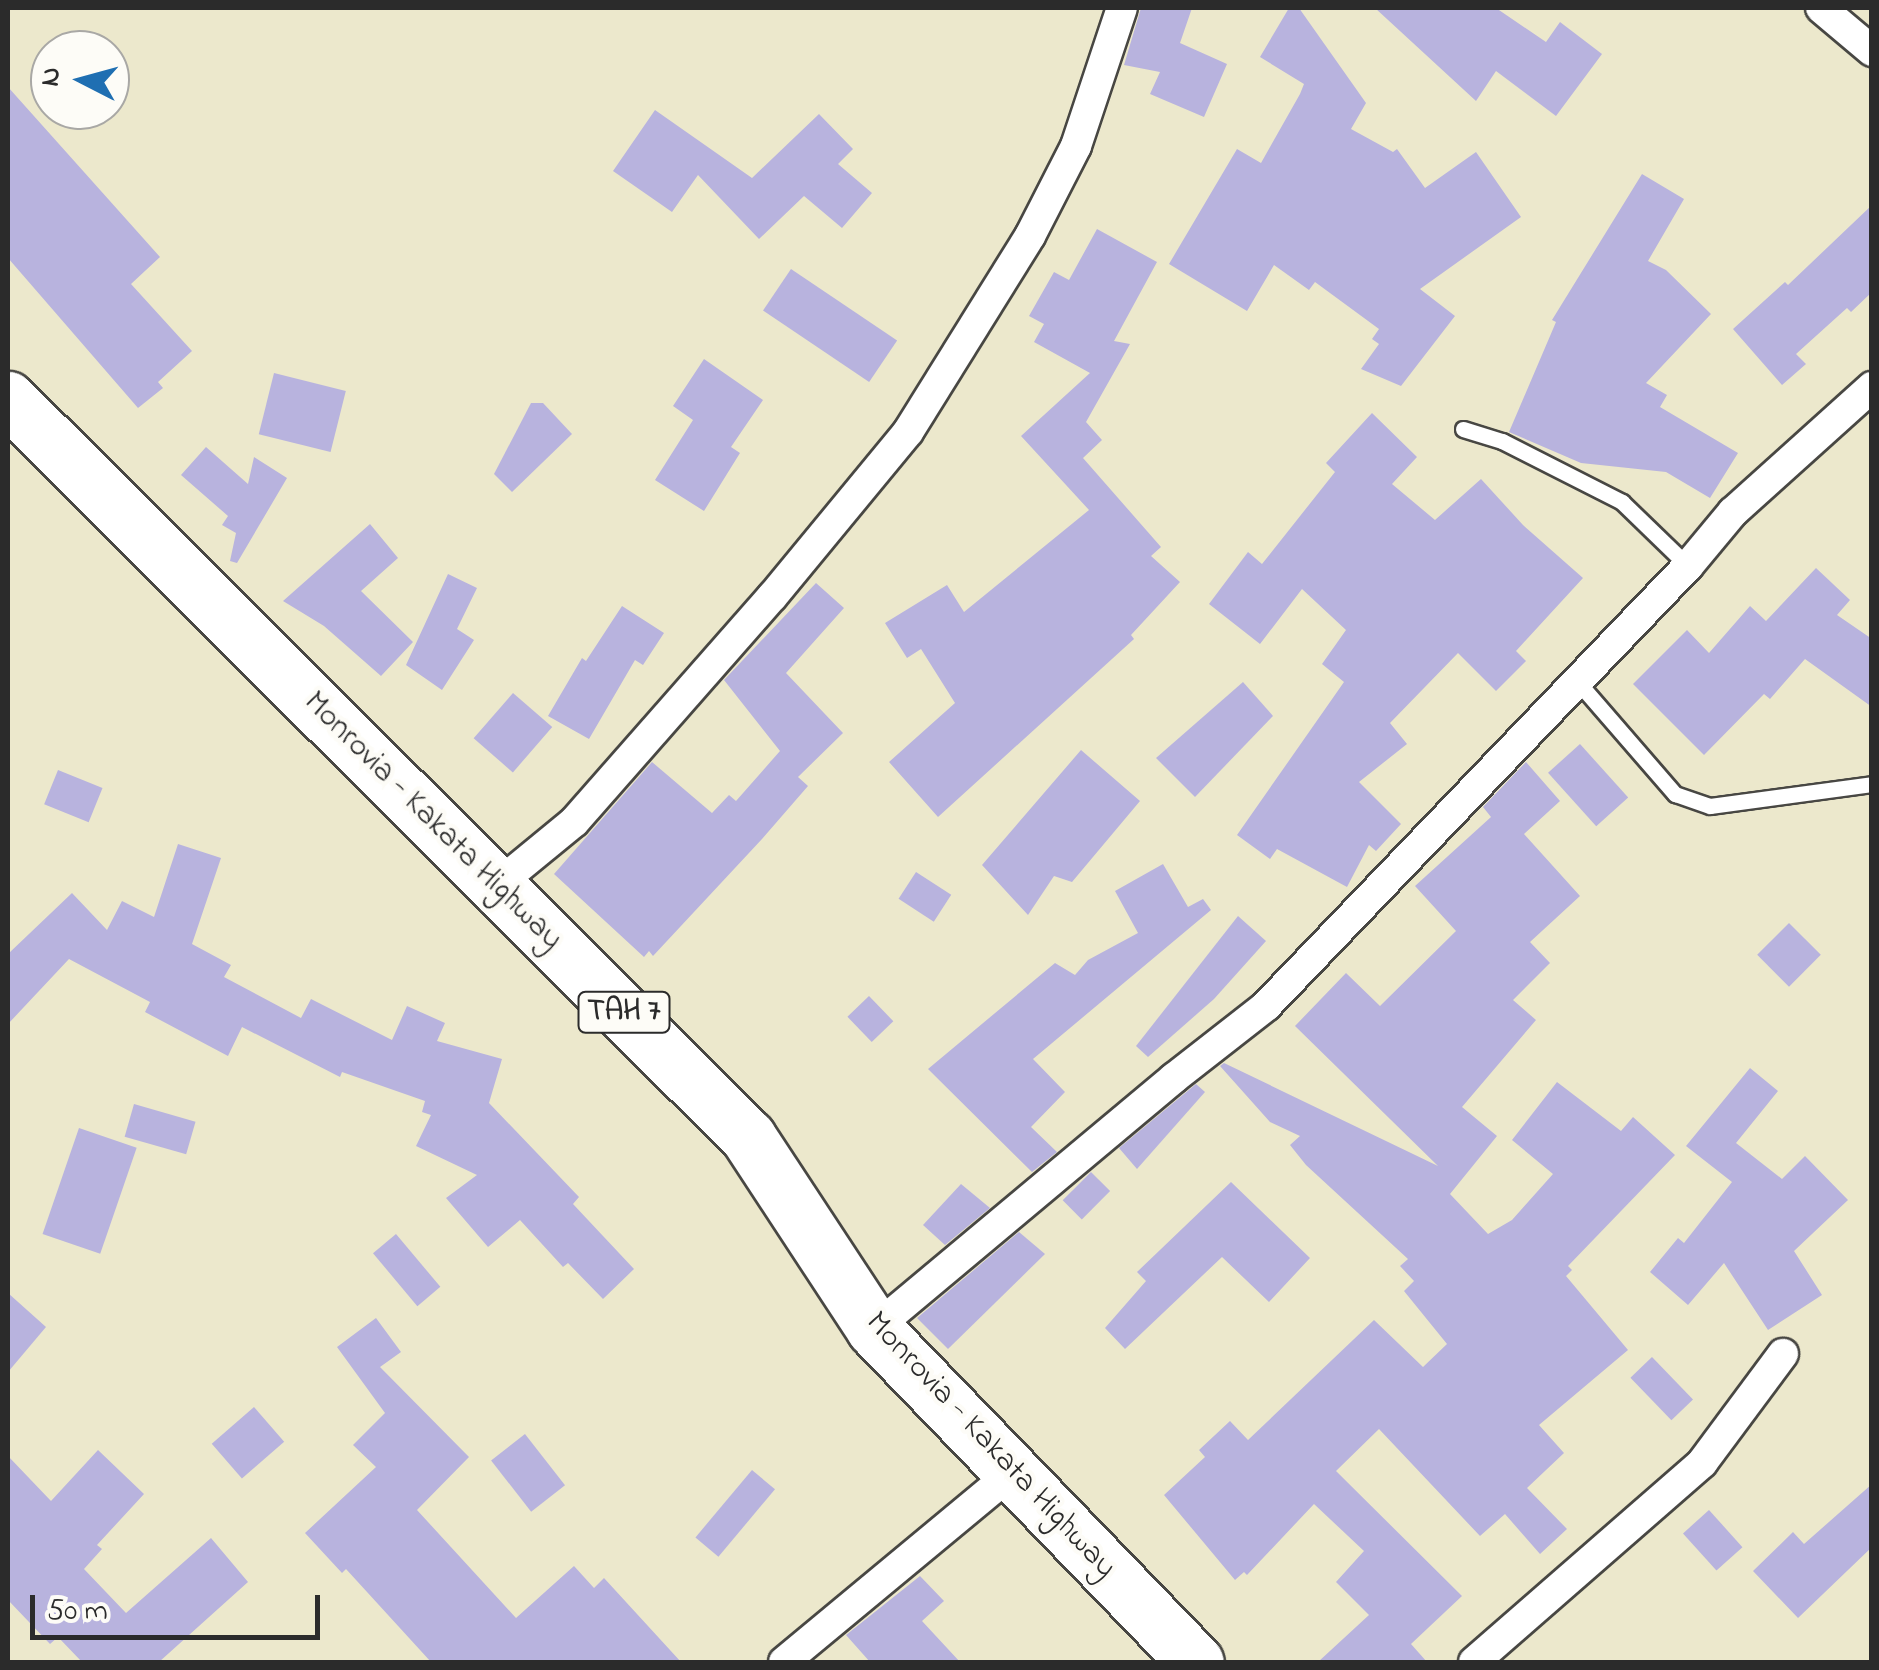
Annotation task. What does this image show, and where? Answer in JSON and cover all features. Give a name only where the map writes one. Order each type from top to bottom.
[{"type":"highway","name":"Monrovia - Kakata Highway","points":[[8,399],[748,1138],[874,1329],[1196,1662]]},
{"type":"street","points":[[496,886],[574,822],[772,597],[908,432],[1030,236],[1076,146],[1122,8]]},
{"type":"street","points":[[1821,8],[1872,51]]},
{"type":"street","points":[[874,1329],[1266,1006],[1688,566],[1733,512],[1872,387]]},
{"type":"street","points":[[1474,1662],[1702,1463],[1782,1354]]},
{"type":"street","points":[[784,1662],[1012,1472]]},
{"type":"lane","points":[[1462,429],[1502,441],[1622,502],[1688,566]]},
{"type":"lane","points":[[1576,681],[1676,794],[1710,806],[1872,784]]},
{"type":"building","points":[[1141,8],[1192,8],[1180,43],[1227,64],[1204,117],[1150,94],[1160,72],[1124,65]]},
{"type":"building","points":[[1289,8],[1299,8],[1366,103],[1351,129],[1393,152],[1397,149],[1425,188],[1476,152],[1521,217],[1420,289],[1455,316],[1401,386],[1361,369],[1379,344],[1372,339],[1379,329],[1315,282],[1309,290],[1274,265],[1247,311],[1169,264],[1237,149],[1261,163],[1300,94],[1304,84],[1260,57]]},
{"type":"building","points":[[1375,8],[1496,8],[1546,42],[1560,22],[1602,54],[1556,116],[1496,71],[1476,101]]},
{"type":"building","points":[[8,87],[30,112],[30,130],[46,130],[160,257],[131,284],[192,351],[158,382],[163,388],[138,408],[8,258]]},
{"type":"building","points":[[655,110],[752,178],[819,114],[853,149],[838,164],[872,193],[842,228],[804,196],[759,239],[698,175],[672,212],[613,171]]},
{"type":"building","points":[[1642,174],[1684,199],[1648,261],[1666,270],[1711,314],[1646,383],[1667,395],[1660,407],[1738,453],[1710,498],[1666,472],[1581,463],[1509,432],[1556,322],[1552,320]]},
{"type":"building","points":[[1872,205],[1872,292],[1851,312],[1847,308],[1796,354],[1806,364],[1782,385],[1733,329],[1785,282],[1788,285]]},
{"type":"building","points":[[1097,229],[1157,262],[1114,341],[1130,344],[1086,422],[1102,440],[1083,458],[1161,547],[1151,556],[1180,582],[1131,635],[1134,639],[938,817],[889,762],[955,703],[921,649],[907,658],[885,623],[947,585],[964,612],[1089,510],[1021,436],[1090,373],[1034,342],[1044,324],[1029,316],[1054,272],[1069,280]]},
{"type":"building","points":[[791,269],[897,341],[869,382],[763,310]]},
{"type":"building","points":[[704,359],[763,400],[731,447],[740,453],[704,511],[655,480],[693,420],[673,406]]},
{"type":"building","points":[[274,373],[346,391],[331,452],[259,434]]},
{"type":"building","points":[[531,403],[543,403],[572,434],[512,492],[494,474]]},
{"type":"building","points":[[1372,413],[1417,457],[1392,484],[1435,520],[1481,479],[1523,525],[1583,578],[1516,651],[1526,661],[1496,691],[1458,653],[1390,723],[1407,744],[1359,782],[1401,824],[1376,851],[1369,845],[1347,887],[1277,849],[1270,859],[1237,835],[1344,682],[1322,664],[1346,630],[1302,589],[1260,644],[1209,604],[1248,552],[1262,564],[1335,472],[1326,463]]},
{"type":"building","points":[[206,447],[248,484],[254,457],[287,478],[237,563],[230,561],[236,533],[222,525],[228,516],[181,475]]},
{"type":"building","points":[[370,524],[398,558],[361,591],[413,642],[381,676],[324,626],[283,601]]},
{"type":"building","points":[[1816,568],[1850,600],[1837,615],[1872,639],[1872,707],[1805,659],[1770,699],[1764,694],[1704,755],[1633,684],[1687,630],[1709,653],[1750,606],[1766,621]]},
{"type":"building","points":[[448,574],[477,588],[457,629],[474,640],[442,690],[406,665]]},
{"type":"building","points":[[816,583],[844,608],[786,673],[843,733],[798,777],[808,786],[762,839],[653,956],[649,951],[644,957],[554,874],[652,762],[712,813],[729,795],[736,801],[780,751],[724,680]]},
{"type":"building","points":[[622,606],[664,633],[643,665],[635,660],[589,739],[548,716],[582,658],[586,661]]},
{"type":"building","points":[[1243,682],[1273,716],[1195,797],[1156,758]]},
{"type":"building","points":[[513,693],[552,727],[513,772],[474,738]]},
{"type":"building","points":[[1580,744],[1628,798],[1596,826],[1548,773]]},
{"type":"building","points":[[1081,750],[1140,801],[1072,882],[1054,876],[1028,915],[982,865]]},
{"type":"building","points":[[1526,762],[1560,801],[1524,834],[1580,896],[1530,942],[1550,963],[1513,1000],[1536,1020],[1462,1107],[1497,1136],[1450,1194],[1488,1234],[1512,1220],[1553,1174],[1512,1140],[1557,1082],[1621,1131],[1633,1117],[1675,1155],[1568,1266],[1572,1270],[1566,1276],[1628,1350],[1539,1425],[1564,1453],[1527,1488],[1567,1529],[1540,1554],[1505,1514],[1480,1536],[1379,1429],[1336,1471],[1462,1596],[1411,1644],[1427,1662],[1318,1662],[1369,1615],[1336,1582],[1364,1551],[1314,1504],[1247,1575],[1244,1572],[1235,1580],[1164,1495],[1205,1457],[1199,1450],[1230,1421],[1248,1440],[1374,1320],[1423,1367],[1447,1344],[1404,1291],[1414,1281],[1400,1266],[1408,1259],[1306,1165],[1290,1145],[1300,1136],[1270,1122],[1220,1066],[1224,1063],[1438,1166],[1295,1026],[1346,973],[1380,1006],[1456,931],[1415,886],[1491,817],[1483,807]]},
{"type":"building","points":[[58,770],[103,788],[89,822],[44,804]]},
{"type":"building","points":[[178,844],[221,858],[192,944],[231,965],[224,977],[301,1018],[311,999],[392,1040],[407,1006],[445,1023],[437,1041],[502,1059],[489,1103],[579,1197],[573,1204],[634,1269],[603,1299],[568,1263],[563,1267],[520,1220],[488,1247],[446,1198],[477,1175],[416,1146],[431,1115],[422,1112],[425,1101],[342,1072],[340,1077],[242,1027],[228,1056],[145,1012],[150,1002],[69,959],[8,1024],[8,954],[72,893],[107,930],[122,901],[154,917]]},
{"type":"building","points":[[1163,864],[1188,907],[1203,899],[1211,910],[1033,1059],[1065,1092],[1031,1127],[1057,1152],[1032,1172],[928,1069],[1055,963],[1075,975],[1088,960],[1138,933],[1115,891]]},
{"type":"building","points":[[916,872],[951,895],[934,922],[899,899]]},
{"type":"building","points":[[1238,916],[1266,941],[1214,999],[1148,1057],[1136,1046]]},
{"type":"building","points":[[1789,923],[1821,955],[1789,987],[1757,955]]},
{"type":"building","points":[[869,996],[893,1021],[872,1042],[847,1017]]},
{"type":"building","points":[[1750,1068],[1778,1091],[1736,1143],[1782,1179],[1805,1156],[1848,1200],[1794,1251],[1822,1295],[1768,1330],[1724,1263],[1688,1305],[1650,1272],[1678,1238],[1684,1243],[1732,1182],[1686,1146]]},
{"type":"building","points":[[1196,1084],[1205,1092],[1137,1169],[1119,1148]]},
{"type":"building","points":[[134,1104],[196,1122],[186,1154],[125,1137]]},
{"type":"building","points":[[79,1128],[137,1148],[100,1254],[43,1234]]},
{"type":"building","points":[[1091,1172],[1110,1191],[1082,1219],[1063,1200]]},
{"type":"building","points":[[1231,1182],[1310,1258],[1269,1302],[1222,1257],[1125,1349],[1105,1328],[1146,1281],[1137,1272]]},
{"type":"building","points":[[961,1184],[990,1208],[945,1245],[923,1225]]},
{"type":"building","points":[[1019,1232],[1045,1254],[948,1349],[917,1318]]},
{"type":"building","points":[[396,1234],[440,1287],[417,1306],[373,1253]]},
{"type":"building","points":[[8,1293],[46,1327],[8,1372]]},
{"type":"building","points":[[376,1318],[401,1352],[380,1367],[469,1457],[417,1510],[516,1618],[574,1566],[594,1588],[604,1578],[681,1662],[431,1662],[346,1569],[342,1573],[305,1533],[376,1467],[353,1445],[385,1413],[337,1347]]},
{"type":"building","points":[[1652,1357],[1693,1399],[1671,1420],[1630,1378]]},
{"type":"building","points":[[254,1407],[284,1442],[242,1478],[212,1444]]},
{"type":"building","points":[[525,1434],[565,1485],[531,1512],[491,1460]]},
{"type":"building","points":[[98,1450],[144,1494],[97,1545],[102,1549],[84,1569],[126,1613],[211,1538],[248,1582],[159,1662],[82,1662],[58,1637],[50,1644],[8,1600],[8,1456],[51,1501]]},
{"type":"building","points":[[752,1470],[775,1489],[718,1557],[695,1537]]},
{"type":"building","points":[[1872,1484],[1872,1547],[1798,1618],[1753,1571],[1793,1532],[1804,1544]]},
{"type":"building","points":[[1709,1510],[1742,1547],[1716,1571],[1683,1533]]},
{"type":"building","points":[[920,1576],[944,1601],[922,1621],[960,1662],[870,1662],[846,1635]]}]
